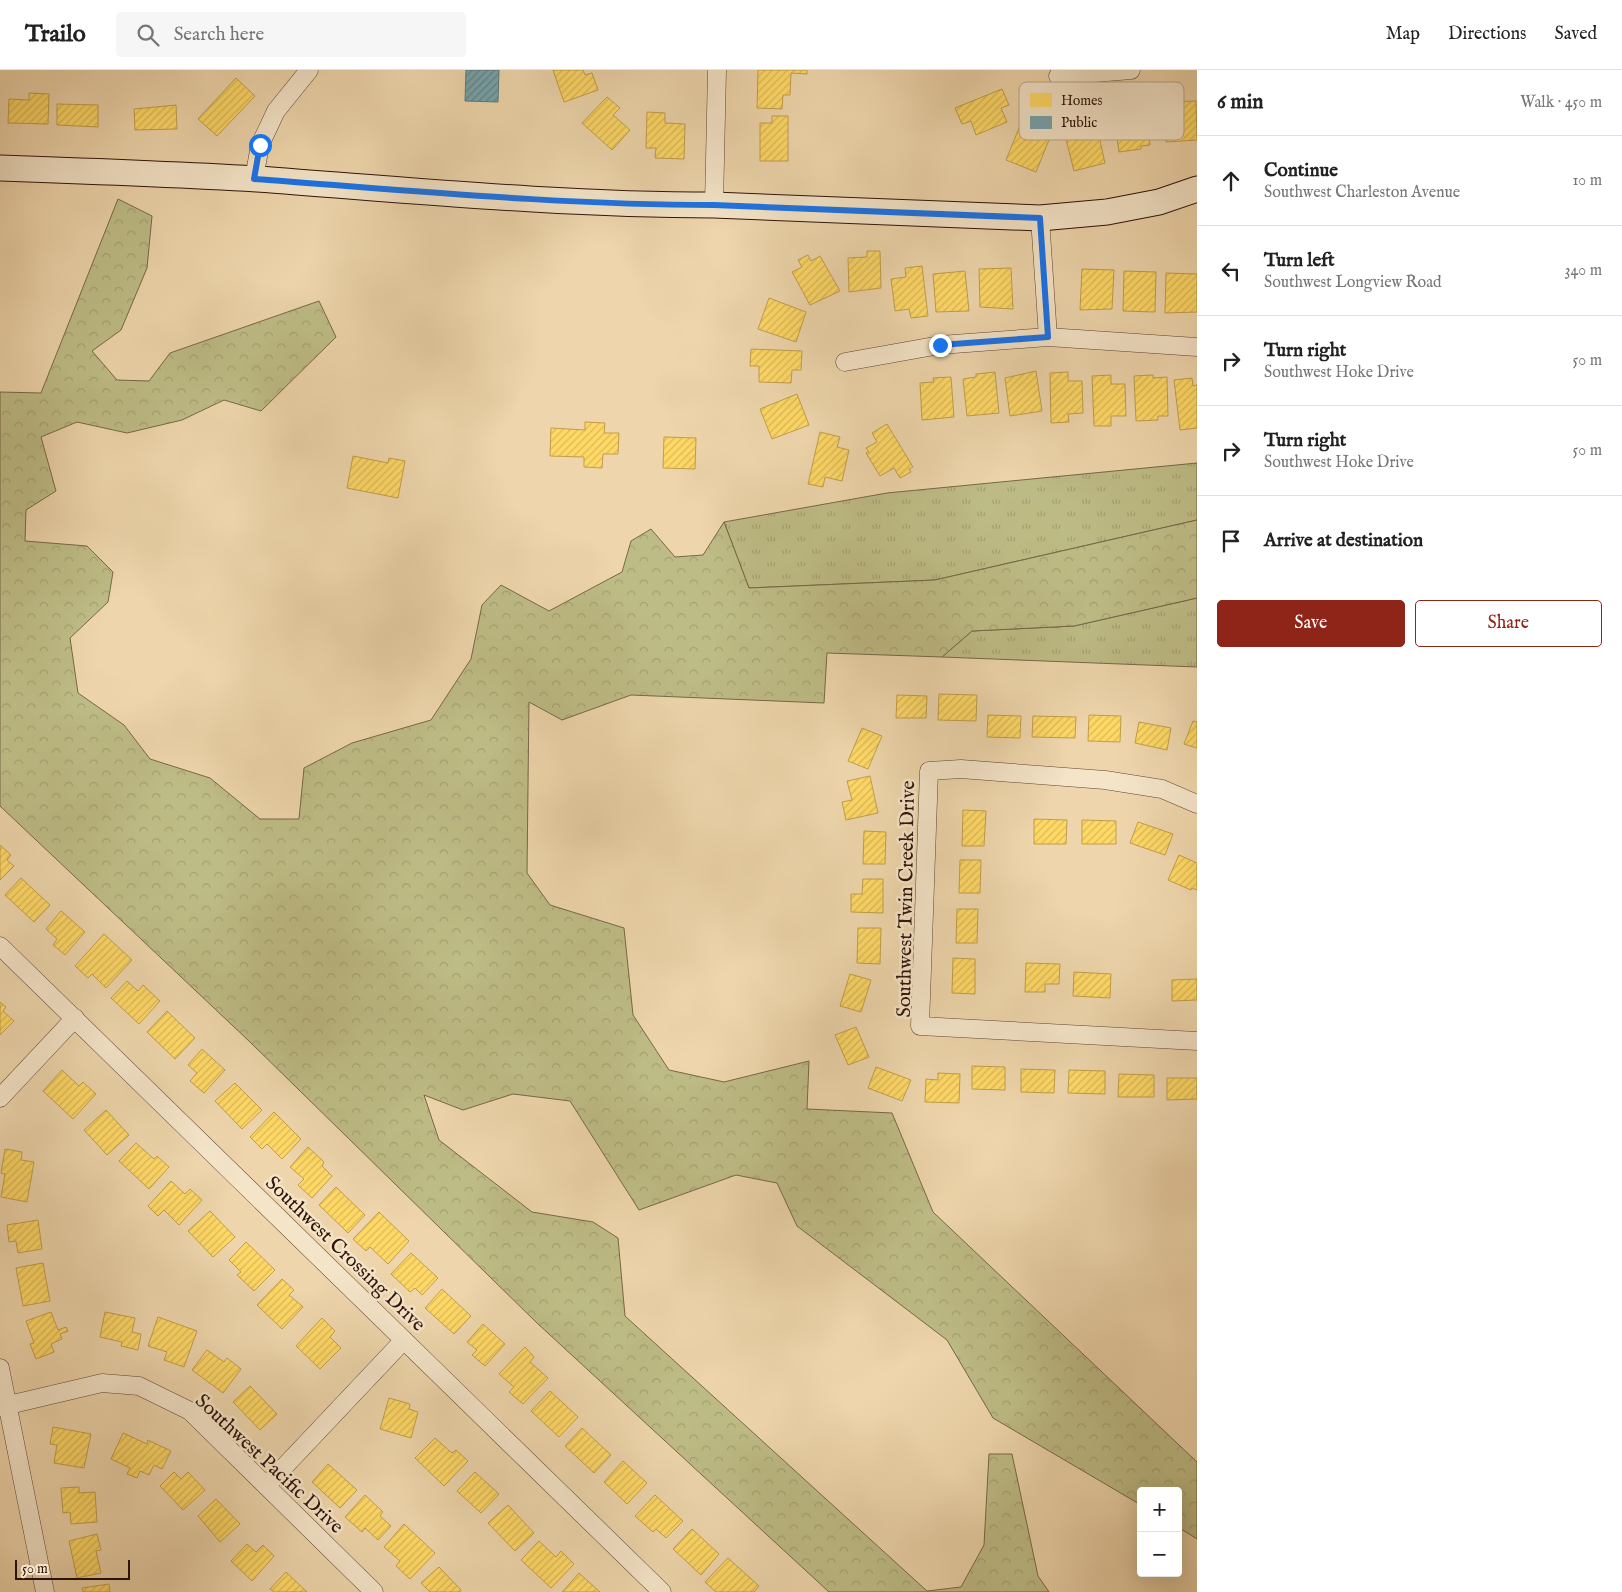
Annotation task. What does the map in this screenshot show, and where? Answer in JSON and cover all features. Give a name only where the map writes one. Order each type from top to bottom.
[{"type":"street","points":[[254,179],[260,145],[276,112],[309,70]]},
{"type":"street","points":[[714,205],[717,70]]},
{"type":"street","points":[[1058,76],[1131,70]]},
{"type":"street","points":[[0,168],[254,179],[507,197],[661,205],[714,205],[1040,218],[1107,212],[1159,202],[1197,190]]},
{"type":"street","points":[[1040,218],[1048,337]]},
{"type":"street","points":[[845,362],[940,345],[1048,337],[1197,347]]},
{"type":"street","name":"Southwest Twin Creek Drive","points":[[1197,804],[1162,789],[1105,780],[961,769],[929,770],[920,1026],[1197,1041]]},
{"type":"street","name":"Southwest Crossing Drive","points":[[0,946],[662,1592]]},
{"type":"street","points":[[0,1098],[75,1018]]},
{"type":"street","points":[[266,1486],[404,1340]]},
{"type":"street","points":[[0,1368],[4,1406],[45,1592]]},
{"type":"street","name":"Southwest Pacific Drive","points":[[4,1406],[102,1383],[139,1386],[190,1412],[374,1592]]},
{"type":"green space","points":[[118,199],[152,216],[147,268],[121,330],[92,351],[117,380],[149,381],[170,353],[319,301],[336,337],[261,411],[224,400],[182,420],[127,433],[77,422],[41,437],[56,491],[26,510],[25,541],[87,546],[113,572],[108,602],[70,638],[78,693],[124,725],[150,759],[210,778],[260,819],[299,819],[304,768],[352,743],[431,720],[471,659],[482,605],[501,585],[549,611],[622,572],[631,541],[651,529],[675,557],[703,555],[724,522],[749,588],[935,580],[1197,520],[1197,598],[1074,626],[972,631],[942,657],[827,653],[824,703],[631,695],[562,720],[529,702],[527,873],[550,905],[624,928],[633,1015],[669,1070],[724,1082],[809,1061],[807,1109],[892,1113],[933,1212],[1197,1462],[1197,1539],[1182,1530],[1182,1487],[1137,1487],[1137,1503],[993,1418],[947,1340],[797,1226],[777,1183],[736,1175],[639,1210],[570,1101],[513,1094],[463,1110],[424,1095],[439,1140],[532,1212],[593,1222],[618,1238],[625,1316],[927,1591],[961,1587],[984,1545],[989,1454],[1012,1454],[1038,1576],[1049,1592],[829,1592],[537,1323],[250,1042],[0,806],[0,392],[41,393]]},
{"type":"green space","points":[[1197,463],[1197,520],[935,580],[749,588],[724,522],[887,493]]},
{"type":"green space","points":[[1197,598],[1197,667],[942,657],[972,631],[1074,626]]},
{"type":"building: Homes","points":[[553,70],[583,70],[585,75],[592,73],[598,90],[564,102]]},
{"type":"building: Homes","points":[[758,70],[807,70],[807,74],[791,73],[790,95],[783,95],[782,109],[757,108]]},
{"type":"building: Homes","points":[[236,78],[255,96],[217,136],[198,119]]},
{"type":"building: Homes","points":[[1002,89],[1009,105],[1001,108],[1007,122],[976,135],[971,121],[962,124],[955,108]]},
{"type":"building: Homes","points":[[29,93],[49,94],[48,124],[8,123],[9,99],[29,100]]},
{"type":"building: Homes","points":[[607,97],[620,108],[613,115],[630,130],[612,150],[582,123]]},
{"type":"building: Homes","points":[[1184,101],[1196,101],[1197,140],[1166,142],[1166,140],[1184,140]]},
{"type":"building: Homes","points":[[57,104],[98,105],[98,127],[57,125]]},
{"type":"building: Homes","points":[[176,105],[177,129],[135,130],[134,109]]},
{"type":"building: Homes","points":[[647,112],[665,113],[665,123],[685,124],[684,159],[655,158],[656,148],[646,148]]},
{"type":"building: Homes","points":[[772,116],[788,116],[788,161],[760,161],[760,123],[772,123]]},
{"type":"building: Homes","points":[[1019,128],[1019,140],[1049,140],[1036,172],[1006,160]]},
{"type":"building: Homes","points":[[1066,140],[1100,140],[1105,163],[1074,171]]},
{"type":"building: Homes","points":[[1117,140],[1149,140],[1150,145],[1141,146],[1141,149],[1119,152]]},
{"type":"building: Homes","points":[[867,251],[880,251],[881,288],[849,292],[848,258],[867,257]]},
{"type":"building: Homes","points":[[808,255],[811,261],[820,256],[840,291],[810,305],[792,272],[802,267],[798,260]]},
{"type":"building: Homes","points":[[922,266],[928,316],[911,318],[909,309],[895,311],[891,279],[906,277],[905,268]]},
{"type":"building: Homes","points":[[1011,268],[1013,309],[980,307],[979,269]]},
{"type":"building: Homes","points":[[1082,269],[1114,270],[1112,309],[1080,310]]},
{"type":"building: Homes","points":[[965,271],[969,311],[936,312],[933,274]]},
{"type":"building: Homes","points":[[1124,271],[1156,272],[1155,312],[1123,311]]},
{"type":"building: Homes","points":[[1166,273],[1197,274],[1197,312],[1165,313]]},
{"type":"building: Homes","points":[[769,298],[806,312],[796,342],[758,329]]},
{"type":"building: Homes","points":[[751,349],[802,351],[801,370],[792,370],[791,383],[759,382],[759,366],[750,366]]},
{"type":"building: Homes","points":[[1036,371],[1042,411],[1010,416],[1005,378]]},
{"type":"building: Homes","points":[[995,372],[999,413],[967,416],[963,379],[976,377],[976,374]]},
{"type":"building: Homes","points":[[1068,372],[1068,381],[1082,381],[1083,413],[1068,414],[1069,422],[1051,423],[1050,373]]},
{"type":"building: Homes","points":[[1111,375],[1111,384],[1125,384],[1126,416],[1111,416],[1111,426],[1094,426],[1092,376]]},
{"type":"building: Homes","points":[[1153,375],[1153,378],[1167,377],[1168,416],[1158,416],[1158,420],[1136,421],[1134,376]]},
{"type":"building: Homes","points":[[951,377],[954,417],[922,420],[920,383],[934,382],[933,378]]},
{"type":"building: Homes","points":[[1192,378],[1193,386],[1197,385],[1197,428],[1180,430],[1174,380]]},
{"type":"building: Homes","points":[[797,394],[809,425],[772,439],[760,409]]},
{"type":"building: Homes","points":[[585,422],[605,423],[604,433],[619,433],[618,454],[603,454],[602,468],[584,467],[584,457],[550,456],[551,428],[585,430]]},
{"type":"building: Homes","points":[[887,424],[913,467],[909,469],[911,472],[900,478],[894,468],[880,476],[866,453],[869,452],[866,448],[877,442],[872,433]]},
{"type":"building: Homes","points":[[820,432],[840,437],[837,447],[849,450],[842,481],[825,477],[823,487],[808,484]]},
{"type":"building: Homes","points":[[664,437],[696,438],[695,469],[663,468]]},
{"type":"building: Homes","points":[[353,456],[388,463],[389,458],[405,461],[398,498],[347,488]]},
{"type":"building: Homes","points":[[939,694],[977,695],[976,721],[938,720]]},
{"type":"building: Homes","points":[[897,695],[927,696],[926,718],[896,718]]},
{"type":"building: Homes","points":[[988,715],[1021,716],[1020,738],[987,737]]},
{"type":"building: Homes","points":[[1089,715],[1121,716],[1120,742],[1088,741]]},
{"type":"building: Homes","points":[[1033,716],[1076,717],[1075,738],[1032,737]]},
{"type":"building: Homes","points":[[1193,721],[1197,722],[1197,748],[1184,744]]},
{"type":"building: Homes","points":[[1139,722],[1171,728],[1167,750],[1135,743]]},
{"type":"building: Homes","points":[[862,728],[882,736],[868,769],[848,761]]},
{"type":"building: Homes","points":[[870,776],[878,813],[846,820],[842,802],[852,800],[847,781]]},
{"type":"building: Homes","points":[[963,810],[986,811],[984,846],[962,846]]},
{"type":"building: Homes","points":[[1034,819],[1067,820],[1066,844],[1034,844]]},
{"type":"building: Homes","points":[[1082,820],[1116,821],[1116,844],[1082,844]]},
{"type":"building: Homes","points":[[1138,822],[1173,834],[1165,855],[1130,843]]},
{"type":"building: Homes","points":[[864,831],[886,832],[885,864],[863,864]]},
{"type":"building: Homes","points":[[0,845],[11,855],[7,860],[14,866],[0,880]]},
{"type":"building: Homes","points":[[1179,855],[1197,863],[1197,890],[1192,888],[1191,890],[1168,880]]},
{"type":"building: Homes","points":[[960,860],[981,860],[980,893],[959,893]]},
{"type":"building: Homes","points":[[21,878],[50,905],[34,922],[5,895]]},
{"type":"building: Homes","points":[[863,879],[883,879],[883,913],[851,912],[851,894],[862,894]]},
{"type":"building: Homes","points":[[957,909],[978,909],[977,943],[956,943]]},
{"type":"building: Homes","points":[[61,911],[85,932],[65,955],[53,945],[57,939],[46,929]]},
{"type":"building: Homes","points":[[858,928],[881,928],[880,964],[857,963]]},
{"type":"building: Homes","points":[[104,934],[132,960],[106,988],[92,974],[88,978],[75,966]]},
{"type":"building: Homes","points":[[953,958],[975,959],[975,994],[952,993]]},
{"type":"building: Homes","points":[[1026,963],[1060,964],[1059,984],[1045,984],[1045,992],[1025,992]]},
{"type":"building: Homes","points":[[1074,972],[1111,974],[1110,998],[1073,996]]},
{"type":"building: Homes","points":[[850,974],[871,980],[861,1012],[840,1006]]},
{"type":"building: Homes","points":[[1197,979],[1197,1000],[1172,1001],[1172,980]]},
{"type":"building: Homes","points":[[127,981],[138,991],[143,985],[160,1001],[139,1024],[111,998]]},
{"type":"building: Homes","points":[[0,1002],[6,1007],[3,1011],[14,1021],[0,1035]]},
{"type":"building: Homes","points":[[167,1011],[195,1038],[175,1059],[147,1032]]},
{"type":"building: Homes","points":[[856,1027],[869,1057],[848,1065],[835,1035]]},
{"type":"building: Homes","points":[[202,1049],[225,1070],[204,1093],[190,1081],[197,1073],[188,1065]]},
{"type":"building: Homes","points":[[972,1066],[1005,1067],[1005,1090],[972,1089]]},
{"type":"building: Homes","points":[[876,1067],[911,1080],[902,1101],[868,1088]]},
{"type":"building: Homes","points":[[1021,1069],[1055,1070],[1054,1093],[1021,1092]]},
{"type":"building: Homes","points":[[62,1070],[79,1086],[83,1082],[96,1094],[73,1119],[43,1091]]},
{"type":"building: Homes","points":[[1069,1070],[1105,1071],[1105,1094],[1068,1093]]},
{"type":"building: Homes","points":[[938,1073],[960,1074],[959,1103],[925,1102],[926,1079],[938,1080]]},
{"type":"building: Homes","points":[[1119,1074],[1154,1075],[1154,1097],[1118,1097]]},
{"type":"building: Homes","points":[[1167,1078],[1197,1078],[1197,1099],[1167,1100]]},
{"type":"building: Homes","points":[[235,1083],[262,1110],[242,1129],[215,1101]]},
{"type":"building: Homes","points":[[106,1110],[129,1135],[107,1155],[84,1130]]},
{"type":"building: Homes","points":[[274,1112],[301,1139],[282,1159],[267,1144],[262,1149],[250,1137]]},
{"type":"building: Homes","points":[[136,1143],[154,1159],[157,1156],[169,1167],[149,1189],[119,1161]]},
{"type":"building: Homes","points":[[308,1147],[324,1162],[322,1166],[332,1176],[312,1198],[298,1185],[304,1179],[290,1167]]},
{"type":"building: Homes","points":[[5,1149],[22,1152],[21,1160],[34,1162],[27,1202],[1,1197],[5,1174],[1,1173]]},
{"type":"building: Homes","points":[[171,1181],[185,1194],[190,1189],[202,1200],[179,1225],[164,1210],[158,1216],[148,1206]]},
{"type":"building: Homes","points":[[336,1187],[365,1215],[348,1233],[319,1205]]},
{"type":"building: Homes","points":[[210,1211],[235,1237],[213,1257],[188,1231]]},
{"type":"building: Homes","points":[[379,1212],[409,1241],[388,1264],[370,1247],[366,1251],[353,1239]]},
{"type":"building: Homes","points":[[38,1220],[42,1249],[18,1253],[16,1241],[9,1242],[7,1225]]},
{"type":"building: Homes","points":[[246,1242],[275,1270],[254,1291],[237,1275],[241,1272],[229,1260]]},
{"type":"building: Homes","points":[[411,1253],[438,1278],[422,1295],[415,1288],[410,1292],[391,1274]]},
{"type":"building: Homes","points":[[43,1263],[50,1301],[23,1306],[16,1268]]},
{"type":"building: Homes","points":[[282,1279],[294,1290],[289,1295],[303,1307],[282,1329],[257,1305]]},
{"type":"building: Homes","points":[[442,1289],[471,1316],[454,1334],[425,1308]]},
{"type":"building: Homes","points":[[51,1312],[58,1330],[66,1327],[68,1331],[60,1334],[62,1339],[51,1344],[54,1352],[36,1359],[30,1344],[34,1343],[26,1321]]},
{"type":"building: Homes","points":[[105,1312],[135,1318],[132,1332],[141,1334],[138,1350],[121,1346],[122,1342],[100,1337]]},
{"type":"building: Homes","points":[[158,1317],[197,1331],[184,1367],[164,1360],[167,1352],[148,1346]]},
{"type":"building: Homes","points":[[322,1318],[335,1331],[330,1337],[341,1348],[320,1369],[296,1346]]},
{"type":"building: Homes","points":[[483,1324],[505,1344],[485,1366],[472,1355],[477,1350],[467,1342]]},
{"type":"building: Homes","points":[[525,1347],[534,1357],[530,1362],[548,1378],[523,1404],[509,1392],[514,1387],[499,1374]]},
{"type":"building: Homes","points":[[207,1350],[224,1362],[227,1358],[241,1369],[223,1393],[192,1370]]},
{"type":"building: Homes","points":[[250,1386],[277,1414],[260,1430],[233,1402]]},
{"type":"building: Homes","points":[[550,1391],[578,1417],[559,1437],[531,1411]]},
{"type":"building: Homes","points":[[389,1398],[410,1404],[409,1409],[418,1412],[411,1438],[380,1429]]},
{"type":"building: Homes","points":[[53,1427],[91,1434],[84,1468],[54,1463],[57,1445],[50,1444]]},
{"type":"building: Homes","points":[[582,1428],[611,1455],[594,1473],[565,1446]]},
{"type":"building: Homes","points":[[123,1433],[147,1444],[148,1440],[171,1451],[162,1469],[154,1465],[149,1475],[140,1471],[137,1478],[127,1474],[130,1468],[111,1459]]},
{"type":"building: Homes","points":[[435,1438],[452,1453],[456,1450],[468,1461],[444,1486],[415,1458]]},
{"type":"building: Homes","points":[[623,1461],[647,1483],[627,1504],[604,1482]]},
{"type":"building: Homes","points":[[328,1464],[357,1490],[340,1508],[312,1482]]},
{"type":"building: Homes","points":[[174,1472],[181,1479],[188,1472],[205,1490],[183,1510],[160,1486]]},
{"type":"building: Homes","points":[[475,1472],[499,1494],[481,1513],[457,1491]]},
{"type":"building: Homes","points":[[79,1487],[79,1493],[95,1492],[97,1522],[71,1524],[70,1512],[63,1513],[61,1488]]},
{"type":"building: Homes","points":[[365,1495],[383,1512],[380,1516],[391,1526],[378,1540],[365,1528],[362,1532],[345,1517]]},
{"type":"building: Homes","points":[[655,1495],[683,1521],[666,1538],[656,1529],[653,1532],[635,1516]]},
{"type":"building: Homes","points":[[216,1499],[240,1524],[220,1542],[198,1516]]},
{"type":"building: Homes","points":[[508,1505],[534,1533],[515,1551],[488,1523]]},
{"type":"building: Homes","points":[[404,1524],[435,1553],[410,1579],[396,1566],[400,1561],[384,1547]]},
{"type":"building: Homes","points":[[692,1529],[719,1554],[701,1575],[673,1549]]},
{"type":"building: Homes","points":[[97,1534],[101,1550],[96,1551],[101,1573],[77,1578],[69,1541]]},
{"type":"building: Homes","points":[[539,1541],[556,1557],[561,1551],[574,1564],[551,1588],[521,1560]]},
{"type":"building: Homes","points":[[247,1544],[256,1552],[263,1545],[274,1556],[252,1581],[231,1561]]},
{"type":"building: Homes","points":[[728,1558],[759,1586],[754,1592],[716,1592],[705,1582]]},
{"type":"building: Homes","points":[[439,1567],[461,1590],[460,1592],[430,1592],[421,1583]]},
{"type":"building: Homes","points":[[286,1572],[307,1592],[274,1592],[270,1589]]},
{"type":"building: Homes","points":[[579,1573],[600,1592],[562,1592]]},
{"type":"building: Homes","points":[[109,1584],[110,1592],[83,1592],[82,1588]]},
{"type":"building: Public","points":[[466,70],[499,70],[498,102],[465,101]]},
{"type":"route","points":[[260,145],[254,179],[507,197],[613,201],[661,205],[714,205],[1040,218],[1048,337],[940,345]]}]
